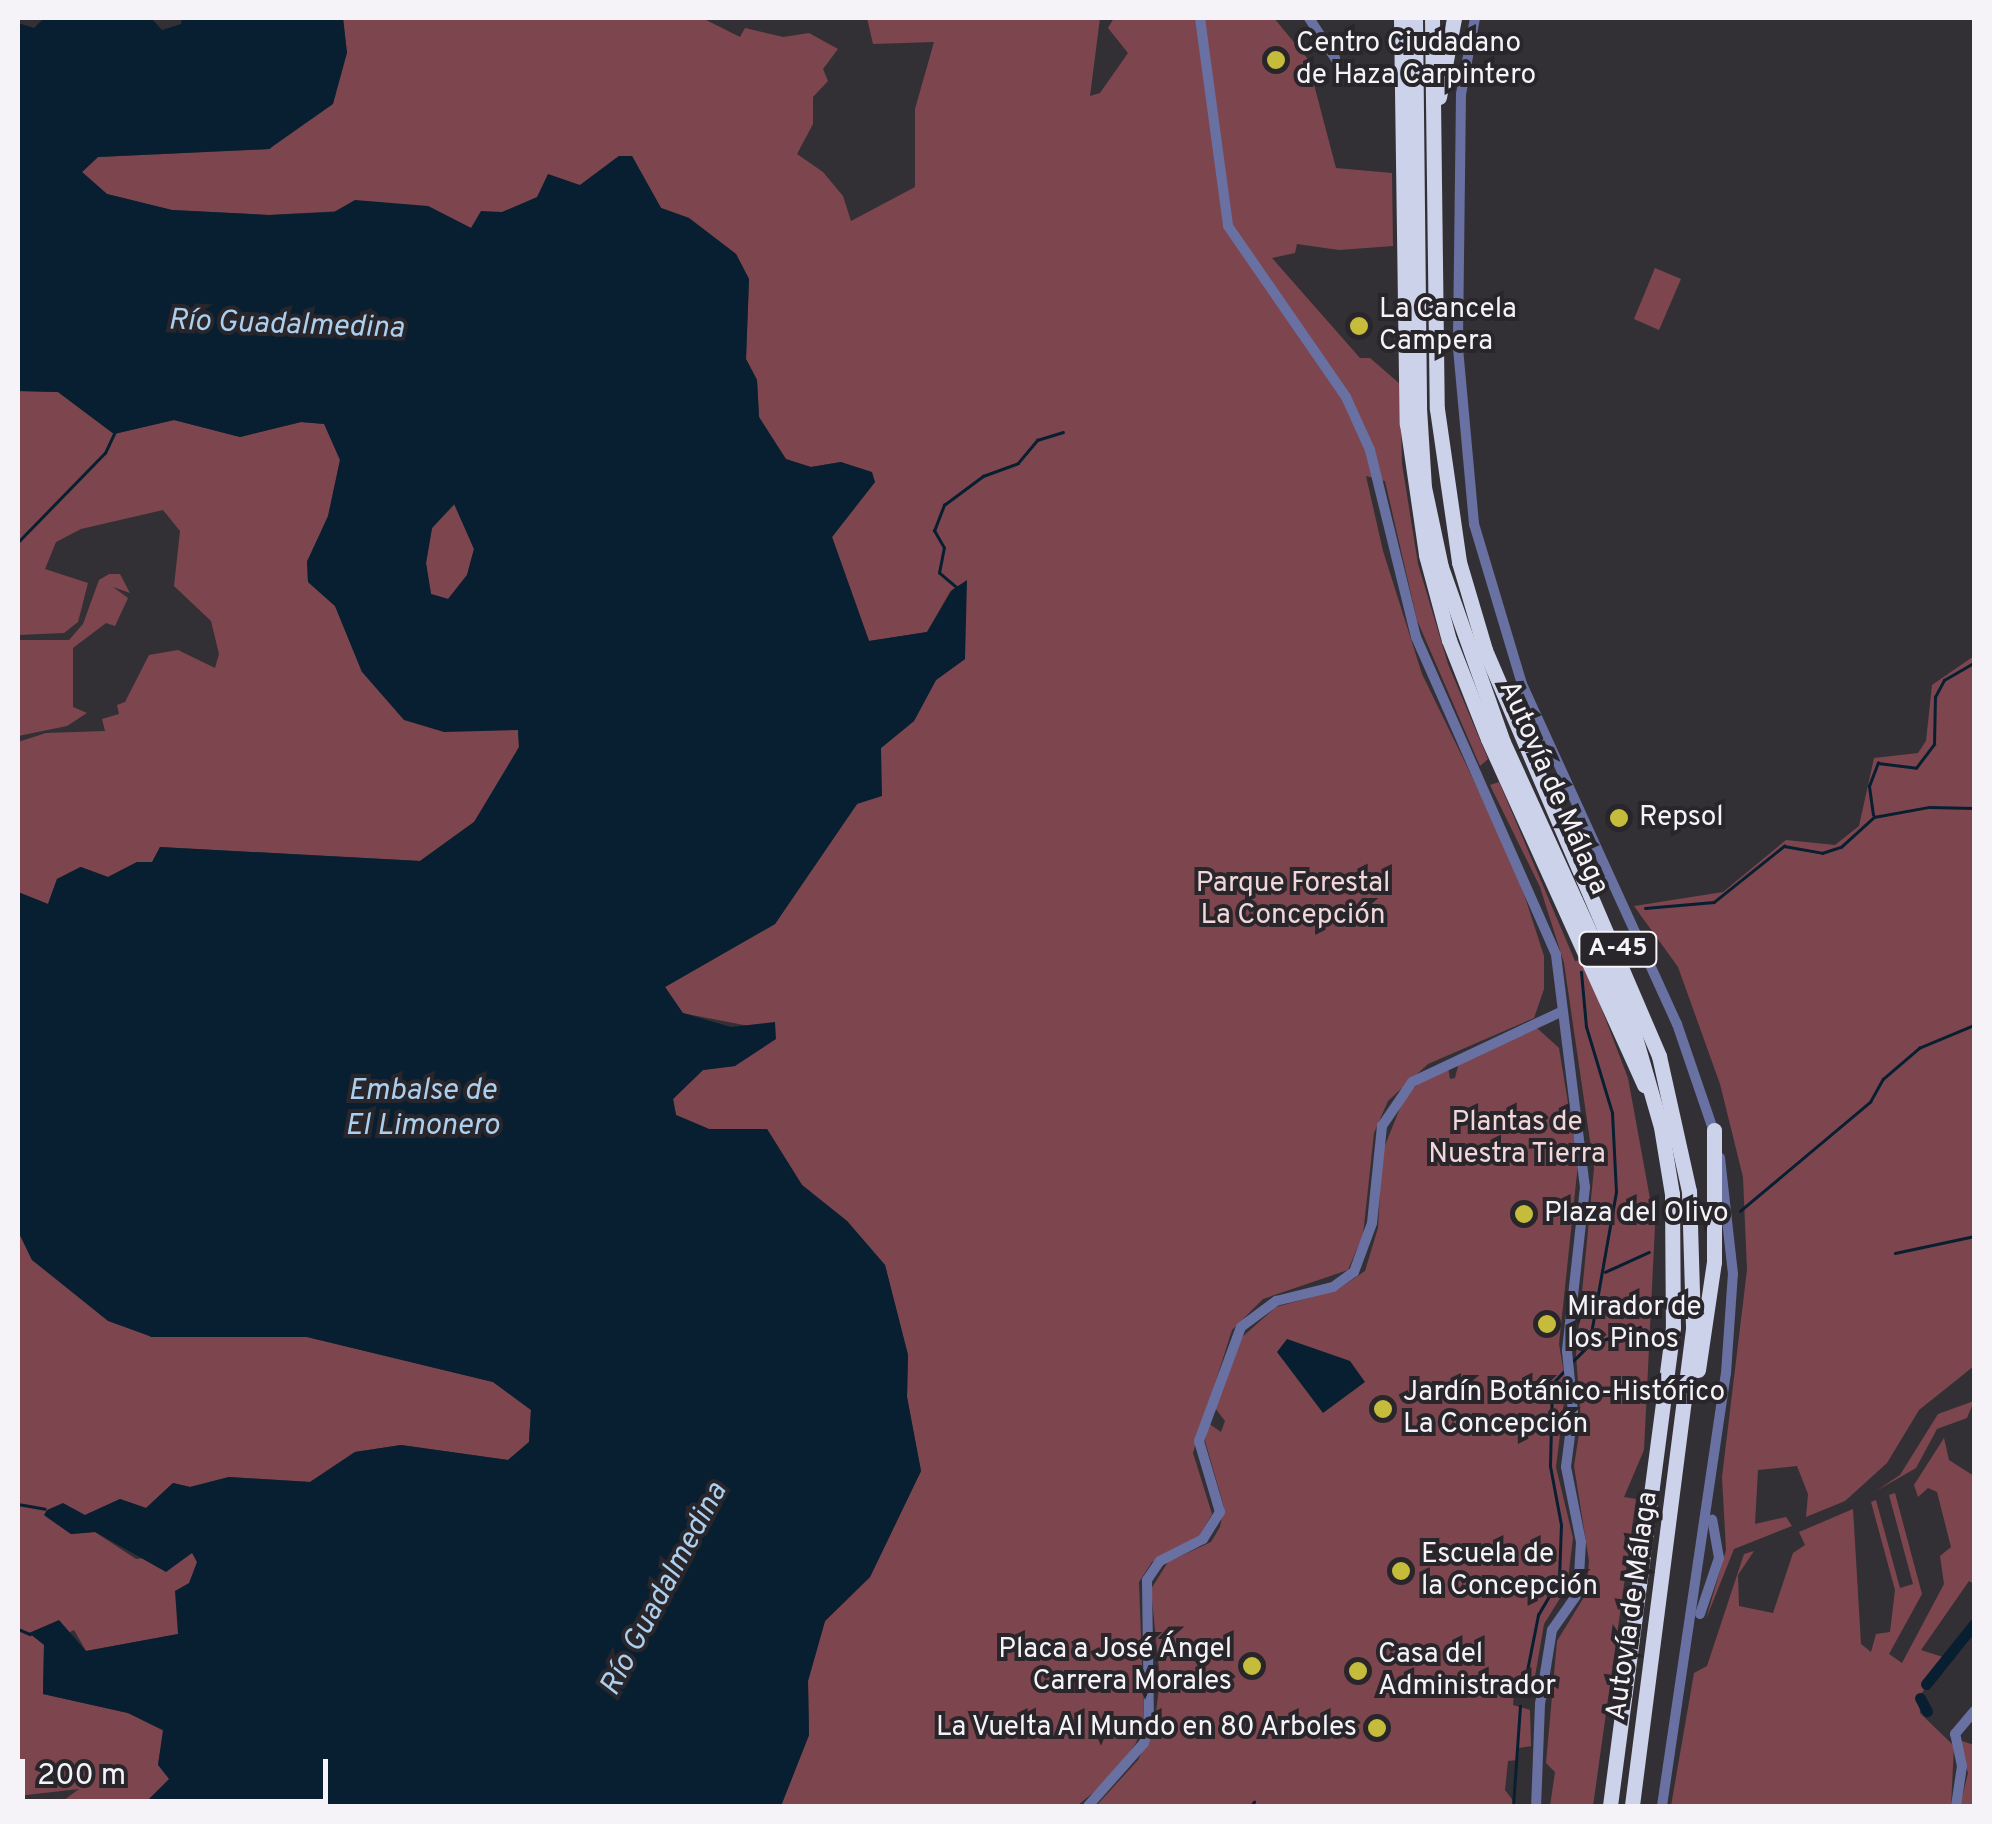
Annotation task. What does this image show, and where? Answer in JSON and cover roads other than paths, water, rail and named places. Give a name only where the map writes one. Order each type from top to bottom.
[{"type":"highway","points":[[1401,18],[1408,424],[1426,555],[1449,640],[1488,738],[1656,1106]]},
{"type":"highway","name":"Autovía de Málaga","points":[[1415,18],[1419,408],[1424,487],[1440,567],[1466,654],[1613,980],[1656,1106],[1672,1194],[1673,1327],[1610,1806]]},
{"type":"highway","name":"Autovía de Málaga","points":[[1432,18],[1443,484],[1485,650],[1628,971],[1676,1117],[1693,1250],[1684,1417],[1632,1806]]},
{"type":"highway","points":[[1434,111],[1454,18]]},
{"type":"highway","points":[[1684,1417],[1697,1377],[1714,1262],[1714,1130]]},
{"type":"street","points":[[1200,18],[1228,226],[1346,397],[1370,450],[1416,637],[1556,955],[1586,1187],[1566,1351],[1572,1382],[1566,1467],[1581,1542],[1578,1593],[1552,1630],[1540,1704],[1536,1806]]},
{"type":"street","points":[[1309,18],[1335,58]]},
{"type":"street","points":[[1475,18],[1461,94],[1458,332],[1460,418],[1474,524],[1522,684],[1677,1024],[1714,1130],[1731,1220],[1732,1274],[1710,1498],[1718,1558],[1689,1649],[1662,1806]]},
{"type":"street","points":[[1088,1806],[1144,1743],[1150,1724],[1147,1580],[1160,1561],[1204,1539],[1220,1512],[1200,1441],[1240,1327],[1276,1301],[1333,1287],[1354,1272],[1372,1223],[1382,1126],[1412,1082],[1561,1012]]},
{"type":"street","points":[[1956,1806],[1962,1766],[1955,1734],[1974,1712]]},
{"type":"water","name":"Embalse de El Limonero","points":[[44,18],[151,18],[162,30],[181,24],[182,18],[343,18],[347,53],[333,104],[269,149],[98,157],[82,172],[107,194],[172,210],[269,215],[334,212],[355,200],[428,206],[471,228],[481,211],[502,212],[537,197],[548,174],[580,185],[619,156],[632,156],[661,208],[689,218],[736,254],[749,279],[746,359],[757,380],[759,417],[786,459],[811,467],[841,462],[872,472],[875,482],[832,537],[869,641],[927,632],[952,590],[967,580],[965,659],[936,680],[914,721],[881,748],[882,796],[857,804],[775,924],[665,987],[683,1013],[731,1027],[775,1022],[776,1039],[735,1066],[703,1070],[673,1099],[676,1115],[709,1129],[767,1129],[802,1185],[847,1221],[885,1265],[908,1355],[907,1397],[921,1471],[870,1577],[825,1621],[808,1681],[809,1735],[781,1806],[142,1806],[169,1779],[158,1765],[163,1730],[128,1713],[43,1694],[44,1645],[29,1633],[59,1620],[86,1651],[178,1634],[175,1591],[189,1583],[197,1562],[192,1553],[166,1572],[95,1532],[71,1534],[44,1515],[47,1510],[63,1503],[85,1515],[120,1499],[146,1508],[173,1483],[190,1487],[229,1477],[310,1482],[355,1452],[401,1445],[508,1460],[529,1442],[531,1410],[493,1382],[307,1337],[152,1337],[108,1321],[32,1260],[18,1231],[18,892],[48,904],[57,879],[81,867],[108,877],[137,862],[152,862],[160,847],[420,861],[474,822],[519,747],[518,730],[444,732],[404,720],[362,672],[335,606],[308,582],[307,562],[328,516],[340,460],[324,424],[301,422],[240,437],[174,420],[114,434],[58,392],[18,391],[18,23],[34,28]],"holes":[[[454,504],[474,549],[467,575],[448,599],[431,594],[426,563],[432,528]]]},
{"type":"water","points":[[1287,1339],[1350,1361],[1365,1382],[1323,1413],[1277,1352]]},
{"type":"waterway","points":[[18,542],[105,453],[115,432]]},
{"type":"waterway","points":[[957,588],[939,573],[944,548],[934,531],[944,505],[983,476],[1018,463],[1037,440],[1063,432]]},
{"type":"waterway","points":[[1873,815],[1869,786],[1878,763],[1916,768],[1934,744],[1935,697],[1944,680],[1974,663]]},
{"type":"waterway","points":[[1645,908],[1714,902],[1784,846],[1822,853],[1841,847],[1874,817],[1929,807],[1974,808]]},
{"type":"waterway","points":[[1572,1362],[1589,1345],[1616,1192],[1612,1113],[1586,1027],[1581,972]]},
{"type":"waterway","points":[[1740,1211],[1870,1102],[1883,1079],[1919,1048],[1974,1025]]},
{"type":"waterway","points":[[1895,1253],[1974,1236]]},
{"type":"waterway","points":[[1605,1272],[1649,1252]]},
{"type":"waterway","points":[[1589,1345],[1640,1327]]},
{"type":"waterway","points":[[1522,1696],[1538,1615],[1559,1579],[1561,1525],[1550,1466],[1552,1384],[1563,1372]]},
{"type":"waterway","points":[[18,1504],[45,1509]]},
{"type":"waterway","points":[[1926,1684],[1974,1624]]},
{"type":"waterway","points":[[18,1629],[30,1634]]},
{"type":"waterway","points":[[1920,1698],[1927,1711]]},
{"type":"waterway","points":[[1513,1806],[1520,1706]]},
{"type":"waterway","points":[[1251,1806],[1254,1802]]},
{"type":"place","name":"Centro Ciudadano de Haza Carpintero","points":[[1276,60]]},
{"type":"place","name":"La Cancela Campera","points":[[1359,326]]},
{"type":"place","name":"Repsol","points":[[1619,818]]},
{"type":"place","name":"Plaza del Olivo","points":[[1524,1214]]},
{"type":"place","name":"Mirador de los Pinos","points":[[1547,1324]]},
{"type":"place","name":"Jardín Botánico-Histórico La Concepción","points":[[1383,1409]]},
{"type":"place","name":"Escuela de la Concepción","points":[[1401,1571]]},
{"type":"place","name":"Placa a José Ángel Carrera Morales","points":[[1252,1666]]},
{"type":"place","name":"Casa del Administrador","points":[[1358,1671]]},
{"type":"place","name":"La Vuelta Al Mundo en 80 Arboles","points":[[1377,1728]]},
{"type":"water label","name":"Río Guadalmedina","points":[[286,326]]},
{"type":"water label","name":"Río Guadalmedina","points":[[665,1590]]},
{"type":"park label","name":"Parque Forestal La Concepción","points":[[1293,900]]},
{"type":"park label","name":"Plantas de Nuestra Tierra","points":[[1517,1139]]}]
